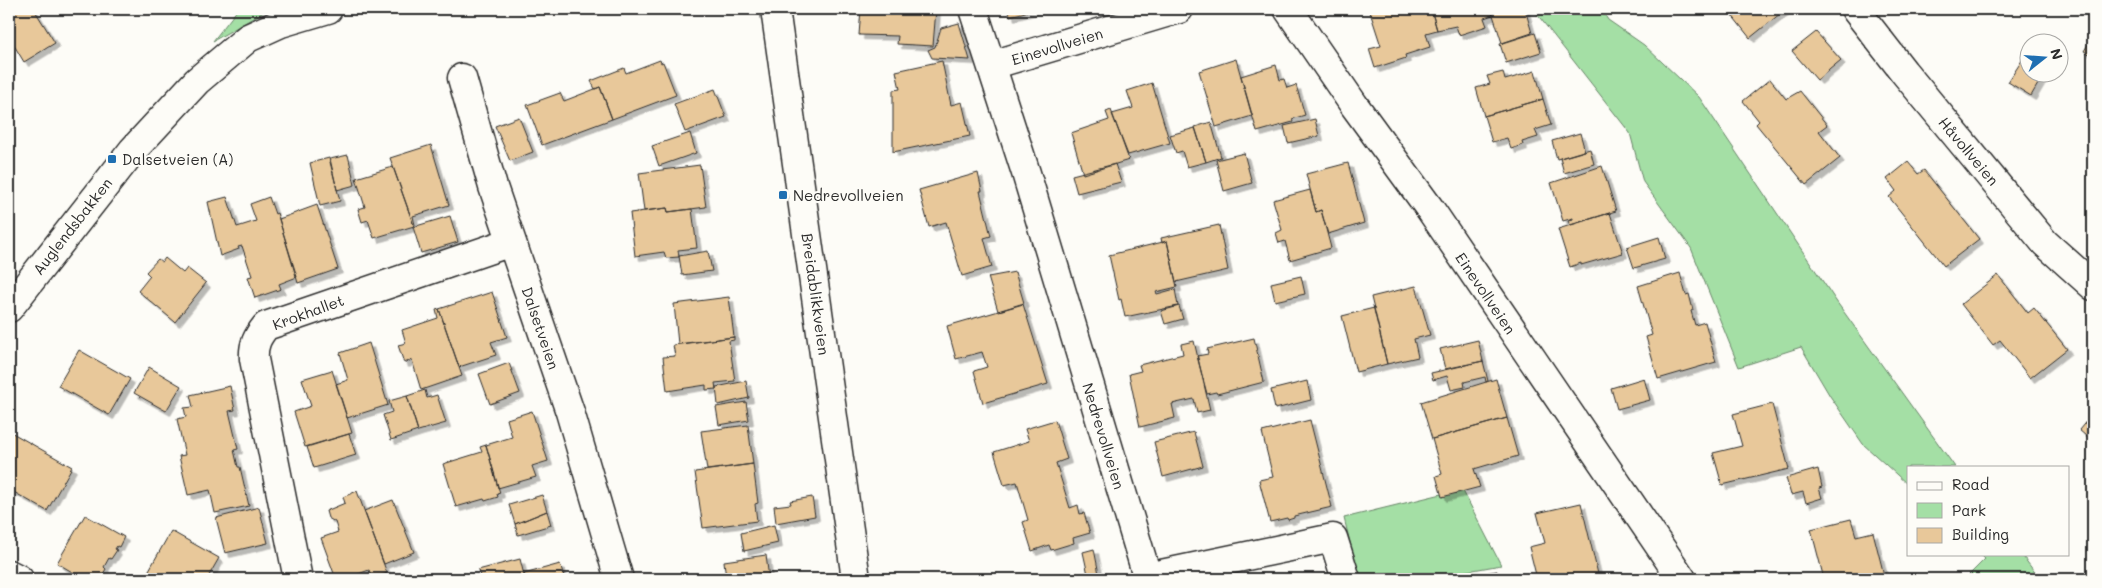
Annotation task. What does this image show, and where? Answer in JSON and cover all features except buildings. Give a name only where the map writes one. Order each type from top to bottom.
[{"type":"street","name":"Auglendsbakken","points":[[9,308],[133,150],[197,81],[248,38],[281,23],[328,9]]},
{"type":"street","name":"Breidablikkveien","points":[[775,9],[856,579]]},
{"type":"street","name":"Nedrevollveien","points":[[973,9],[1026,173],[1147,578],[1333,538],[1346,579]]},
{"type":"street","name":"Einevollveien","points":[[992,66],[1179,9]]},
{"type":"street","name":"Einevollveien","points":[[1288,9],[1354,105],[1430,209],[1682,579]]},
{"type":"street","name":"Håvollveien","points":[[1855,9],[1904,72],[2045,243],[2093,286]]},
{"type":"street","name":"Dalsetveien","points":[[462,78],[483,154],[511,242],[570,412],[619,579]]},
{"type":"street","name":"Krokhallet","points":[[298,579],[254,360],[253,347],[258,336],[266,326],[511,242]]},
{"type":"street","points":[[9,574],[19,579]]},
{"type":"green space","points":[[238,9],[269,9],[213,41]]},
{"type":"green space","points":[[1533,9],[1601,9],[1608,20],[1644,45],[1699,97],[1836,301],[1954,466],[1907,466],[1907,484],[1863,444],[1830,396],[1801,347],[1739,367],[1691,248],[1643,182],[1630,133]]},
{"type":"green space","points":[[1462,489],[1501,565],[1423,579],[1359,579],[1344,518]]},
{"type":"green space","points":[[1982,556],[2023,556],[2040,579],[1965,579],[1985,559]]},
{"type":"place","name":"Dalsetveien (A)","points":[[112,159]]},
{"type":"place","name":"Nedrevollveien","points":[[783,195]]}]
